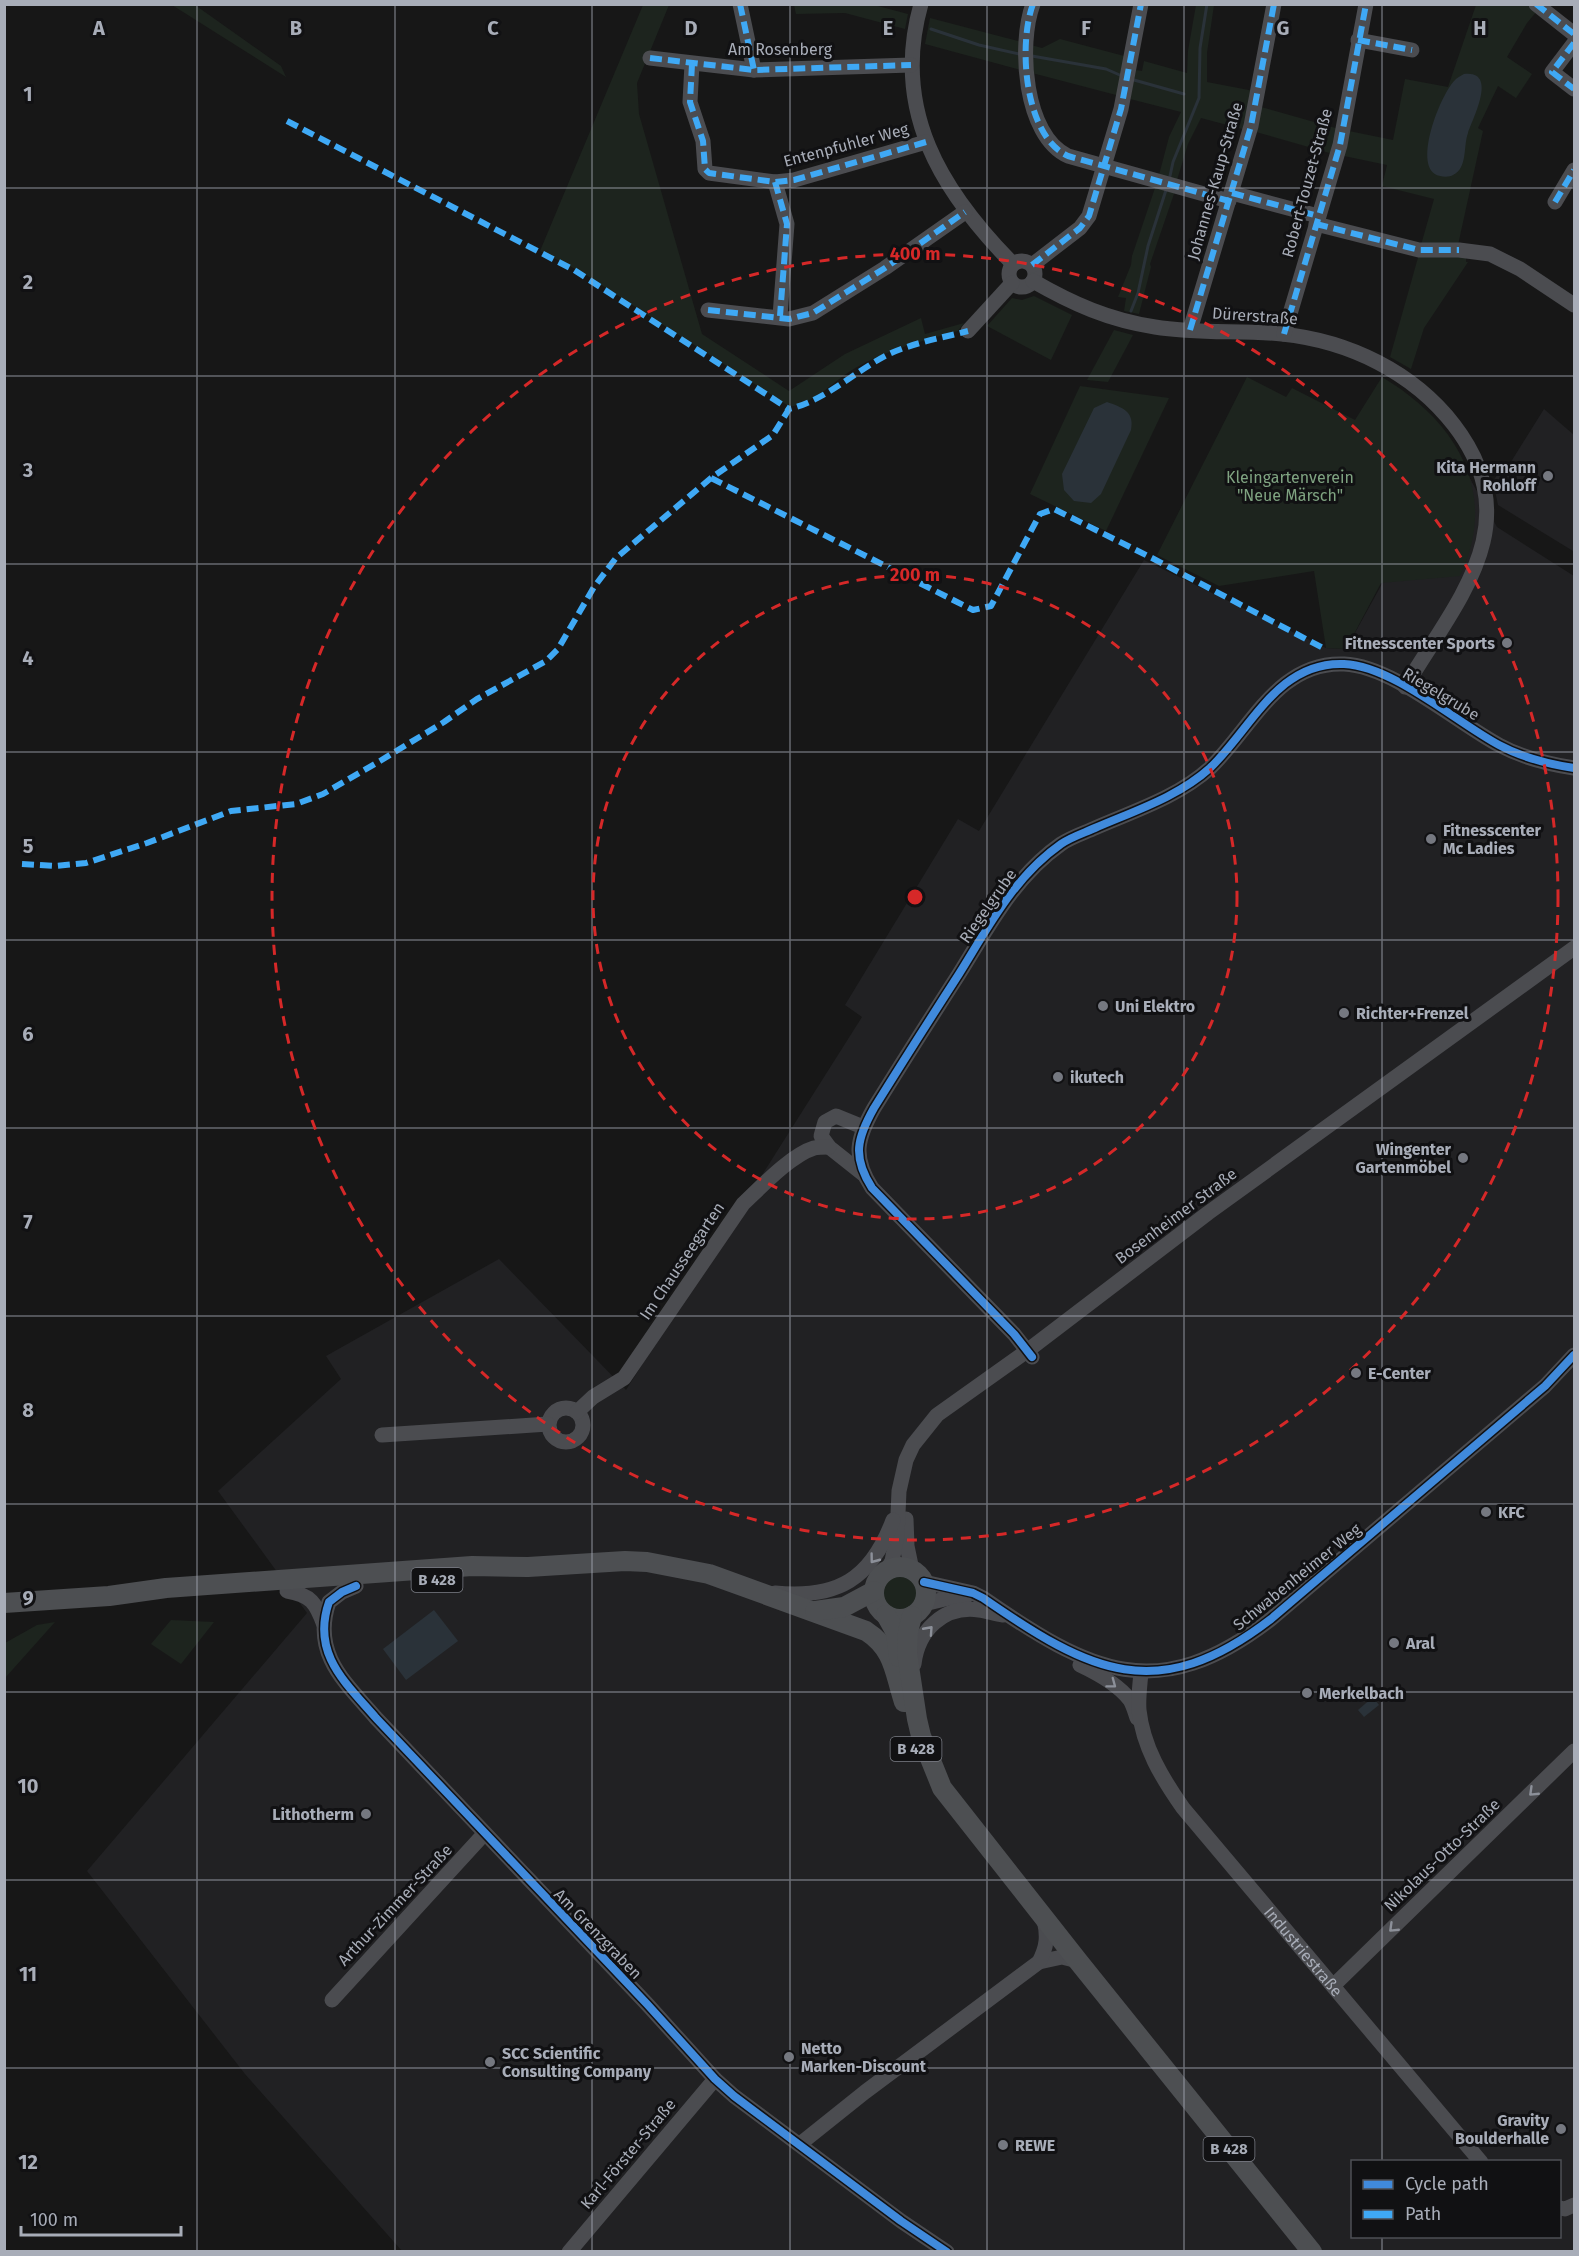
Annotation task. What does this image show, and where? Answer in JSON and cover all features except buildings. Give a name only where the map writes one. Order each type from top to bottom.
[{"type":"main road","name":"B 428","points":[[4,1603],[109,1596],[201,1585],[472,1566],[528,1567],[625,1561],[647,1562],[709,1574],[866,1631],[884,1646],[894,1666],[942,1788],[1312,2252]]},
{"type":"main road","name":"B 428","points":[[109,1596],[212,1597],[474,1578],[528,1567]]},
{"type":"main road","points":[[903,1567],[918,1576],[926,1589],[918,1610],[899,1619],[883,1613],[875,1602],[874,1591],[880,1576],[886,1571],[903,1567]]},
{"type":"main road","name":"B 428","points":[[816,1613],[844,1607],[874,1591]]},
{"type":"main road","name":"B 428","points":[[909,1704],[908,1632],[918,1610]]},
{"type":"main road","name":"B 428","points":[[816,1613],[842,1615],[883,1613],[896,1633],[909,1704]]},
{"type":"street","points":[[740,4],[754,70]]},
{"type":"street","points":[[921,4],[913,38],[911,64],[915,103],[926,142],[965,212],[1013,264]]},
{"type":"street","points":[[1033,4],[1027,27],[1026,65],[1030,96],[1046,137],[1060,153],[1317,220],[1419,250],[1459,250],[1490,254],[1520,269],[1575,305]]},
{"type":"street","points":[[1032,265],[1086,221],[1105,166],[1127,84],[1141,4]]},
{"type":"street","name":"Johannes-Kaup-Straße","points":[[1190,330],[1251,126],[1274,4]]},
{"type":"street","name":"Robert-Touzet-Straße","points":[[1284,334],[1340,144],[1366,4]]},
{"type":"street","points":[[1536,4],[1575,34]]},
{"type":"street","points":[[1358,40],[1412,50]]},
{"type":"street","points":[[1575,43],[1552,72],[1575,89]]},
{"type":"street","name":"Am Rosenberg","points":[[650,58],[754,70],[911,64]]},
{"type":"street","name":"Entenpfuhler Weg","points":[[692,64],[690,102],[703,141],[705,169],[709,172],[775,182],[794,180],[926,142]]},
{"type":"street","points":[[1555,202],[1575,170]]},
{"type":"street","points":[[775,182],[787,224],[780,316]]},
{"type":"street","points":[[708,310],[780,316],[789,319],[813,313],[885,268],[965,212]]},
{"type":"street","points":[[1025,261],[1032,265],[1035,273],[1033,281],[1023,287],[1012,283],[1009,276],[1013,264],[1025,261]]},
{"type":"street","name":"Dürerstraße","points":[[1033,281],[1071,302],[1103,315],[1157,327],[1284,334],[1310,339],[1355,353],[1403,376],[1422,390],[1452,422],[1464,438],[1482,477],[1487,501],[1486,537],[1477,563],[1459,600],[1405,687]]},
{"type":"street","points":[[968,331],[1012,283]]},
{"type":"street","name":"Riegelgrube","points":[[863,1174],[859,1139],[863,1126],[986,927],[1014,888],[1037,862],[1064,842],[1177,792],[1210,768],[1258,710],[1287,682],[1312,668],[1342,664],[1360,665],[1405,687],[1498,745],[1546,764],[1575,768]]},
{"type":"street","name":"Bosenheimer Straße","points":[[918,1576],[906,1526],[907,1497],[915,1462],[938,1425],[1208,1214],[1575,948]]},
{"type":"street","name":"Bosenheimer Straße","points":[[886,1571],[892,1560],[897,1536],[899,1491],[906,1460],[926,1426],[937,1415],[1030,1354],[1575,960]]},
{"type":"street","points":[[863,1126],[836,1116],[825,1122],[821,1136],[829,1147],[863,1174],[872,1188],[1014,1334],[1030,1354]]},
{"type":"street","name":"Im Chausseegarten","points":[[577,1412],[592,1397],[624,1378],[743,1204],[792,1161],[814,1148],[829,1147]]},
{"type":"street","name":"Schwabenheimer Weg","points":[[918,1576],[973,1593],[1067,1651],[1098,1663],[1141,1672],[1172,1669],[1212,1657],[1261,1627],[1545,1386],[1575,1355]]},
{"type":"street","points":[[568,1407],[577,1412],[583,1420],[582,1430],[572,1441],[561,1442],[549,1431],[550,1416],[558,1409],[568,1407]]},
{"type":"street","points":[[382,1435],[548,1424]]},
{"type":"street","points":[[756,1592],[805,1595],[826,1591],[847,1582],[864,1571],[877,1555],[898,1506]]},
{"type":"street","name":"Am Grenzgraben","points":[[324,1626],[329,1602],[342,1592],[356,1586]]},
{"type":"street","name":"Am Grenzgraben","points":[[287,1591],[301,1593],[309,1598],[318,1610],[324,1626],[328,1655],[340,1677],[715,2079],[734,2096],[901,2221],[931,2239],[947,2252]]},
{"type":"street","name":"Schwabenheimer Weg","points":[[918,1610],[949,1598],[963,1597],[1012,1617]]},
{"type":"street","name":"Schwabenheimer Weg","points":[[909,1704],[917,1647],[924,1633],[938,1620],[951,1613],[977,1610],[1012,1617]]},
{"type":"street","name":"Industriestraße","points":[[1012,1617],[1021,1629],[1060,1656],[1111,1683],[1130,1701],[1163,1780],[1182,1808],[1334,1985],[1479,2160]]},
{"type":"street","name":"Industriestraße","points":[[1141,1672],[1139,1708],[1143,1731]]},
{"type":"street","name":"Nikolaus-Otto-Straße","points":[[1334,1985],[1575,1751]]},
{"type":"street","name":"Arthur-Zimmer-Straße","points":[[332,2000],[484,1834]]},
{"type":"street","points":[[1039,1962],[1045,1950],[1048,1935],[1043,1916]]},
{"type":"street","points":[[800,2144],[865,2092],[1039,1962],[1062,1957],[1078,1961]]},
{"type":"street","name":"Karl-Förster-Straße","points":[[569,2252],[715,2079]]},
{"type":"shaded area","points":[[1464,74],[1474,75],[1480,80],[1481,97],[1468,133],[1461,167],[1452,176],[1440,176],[1431,171],[1428,160],[1431,130],[1436,114],[1450,87]]},
{"type":"shaded area","points":[[1107,402],[1122,408],[1129,414],[1131,430],[1101,494],[1091,503],[1074,501],[1064,490],[1062,474],[1094,408]]},
{"type":"shaded area","points":[[1544,409],[1574,435],[1573,551],[1498,505],[1493,481],[1500,471],[1504,473]]},
{"type":"shaded area","points":[[1455,452],[1497,527],[1574,576],[1574,2251],[402,2251],[245,2074],[87,1871],[307,1613],[218,1491],[341,1379],[326,1356],[499,1259],[626,1390],[862,1017],[845,1005],[958,819],[979,831],[1144,560],[1326,648],[1346,649]]},
{"type":"shaded area","points":[[434,1610],[458,1641],[406,1680],[383,1649]]},
{"type":"shaded area","points":[[1373,1697],[1379,1705],[1364,1717],[1358,1710]]},
{"type":"green space","points":[[172,5],[195,5],[281,66],[286,77]]},
{"type":"green space","points":[[643,5],[669,5],[637,83],[639,114],[702,334],[789,391],[845,354],[921,318],[925,334],[964,323],[958,331],[881,355],[848,372],[810,400],[790,407],[583,273],[540,251]]},
{"type":"green space","points":[[794,5],[874,5],[908,14],[905,29],[845,13],[796,14]]},
{"type":"green space","points":[[1196,5],[1214,5],[1207,53],[1207,82],[1254,91],[1246,130],[1201,118],[1188,144],[1177,180],[1159,175],[1169,137],[1181,112],[1130,99],[1136,70],[1142,71],[1144,61],[1187,73],[1188,51]]},
{"type":"green space","points":[[1476,5],[1530,5],[1537,11],[1527,23],[1507,57],[1532,74],[1516,98],[1498,86],[1478,128],[1483,131],[1458,245],[1421,245],[1434,199],[1382,186],[1387,165],[1344,156],[1349,131],[1393,140],[1405,79],[1448,87]]},
{"type":"green space","points":[[930,18],[1022,42],[1021,70],[925,44]]},
{"type":"green space","points":[[1060,39],[1128,57],[1120,96],[1032,73],[1031,45],[1042,48]]},
{"type":"green space","points":[[1261,107],[1339,129],[1333,154],[1256,132]]},
{"type":"green space","points":[[1156,185],[1175,191],[1150,264],[1139,314],[1124,311],[1126,298],[1118,297],[1131,265]]},
{"type":"green space","points":[[1419,254],[1466,256],[1466,262],[1468,262],[1424,328],[1411,369],[1390,357]]},
{"type":"green space","points":[[1034,296],[1072,315],[1051,360],[987,326],[1012,298],[1022,300]]},
{"type":"green space","points":[[1114,330],[1133,335],[1108,382],[1087,380]]},
{"type":"green space","name":"Kleingartenverein \"Neue Märsch\"","points":[[1247,377],[1286,397],[1292,388],[1355,420],[1382,377],[1431,415],[1450,437],[1464,461],[1472,488],[1475,516],[1471,545],[1460,576],[1381,583],[1346,649],[1326,648],[1314,571],[1219,586],[1157,555]]},
{"type":"green space","points":[[1080,386],[1169,398],[1106,531],[1030,494]]},
{"type":"green space","points":[[900,1574],[913,1580],[919,1593],[913,1606],[900,1612],[887,1606],[881,1593],[887,1580]]},
{"type":"green space","points":[[171,1620],[214,1622],[181,1664],[151,1644]]},
{"type":"green space","points":[[55,1622],[5,1678],[5,1643],[37,1625]]},
{"type":"waterway","points":[[1170,176],[1173,162],[1199,98],[1200,48],[1207,4]]},
{"type":"waterway","points":[[931,29],[979,45],[1019,54]]},
{"type":"waterway","points":[[1032,56],[1106,69],[1122,76]]},
{"type":"waterway","points":[[1134,80],[1184,94]]},
{"type":"waterway","points":[[1131,311],[1166,190]]},
{"type":"marked path","points":[[740,4],[754,70]]},
{"type":"marked path","points":[[1033,4],[1028,21],[1026,42],[1028,88],[1042,129],[1053,145],[1068,156],[1229,201]]},
{"type":"marked path","points":[[1032,265],[1080,228],[1089,216],[1121,109],[1141,4]]},
{"type":"marked path","points":[[1190,330],[1251,126],[1274,4]]},
{"type":"marked path","points":[[1284,334],[1340,145],[1366,4]]},
{"type":"marked path","points":[[1536,4],[1574,34]]},
{"type":"marked path","points":[[1358,40],[1412,50]]},
{"type":"marked path","points":[[1574,43],[1552,72],[1574,89]]},
{"type":"marked path","points":[[650,58],[754,70],[911,65]]},
{"type":"marked path","points":[[692,64],[690,102],[703,141],[705,169],[709,173],[775,182],[794,180],[926,142]]},
{"type":"marked path","points":[[287,121],[574,270],[789,409]]},
{"type":"marked path","points":[[1555,202],[1574,170]]},
{"type":"marked path","points":[[775,182],[787,224],[780,316]]},
{"type":"marked path","points":[[1232,193],[1318,216]]},
{"type":"marked path","points":[[708,310],[789,319],[813,313],[885,268],[965,212]]},
{"type":"marked path","points":[[1316,224],[1419,250],[1459,250]]},
{"type":"marked path","points":[[22,864],[55,866],[86,863],[231,811],[296,804],[323,794],[444,722],[477,699],[546,661],[558,649],[594,587],[616,558],[711,478],[773,435],[789,409],[815,399],[887,355],[906,347],[968,331]]},
{"type":"marked path","points":[[711,478],[973,610],[991,606],[1040,514],[1054,509],[1323,648]]},
{"type":"cycle path","points":[[1032,1357],[1014,1334],[872,1188],[861,1167],[859,1157],[861,1138],[874,1108],[992,920],[1029,871],[1065,842],[1170,795],[1197,778],[1225,752],[1283,685],[1321,666],[1344,664],[1363,667],[1383,674],[1403,684],[1508,750],[1536,760],[1574,768]]},
{"type":"cycle path","points":[[924,1582],[973,1593],[1057,1645],[1091,1660],[1124,1669],[1158,1671],[1193,1663],[1230,1646],[1271,1619],[1545,1386],[1574,1355]]},
{"type":"cycle path","points":[[356,1586],[342,1592],[329,1602],[325,1620],[325,1637],[328,1652],[343,1680],[376,1718],[715,2079],[734,2096],[901,2221],[947,2252]]},
{"type":"place","name":"Kita Hermann Rohloff","points":[[1548,476]]},
{"type":"place","name":"Fitnesscenter Sports","points":[[1507,643]]},
{"type":"place","name":"Fitnesscenter Mc Ladies","points":[[1431,839]]},
{"type":"place","name":"Uni Elektro","points":[[1103,1006]]},
{"type":"place","name":"Richter+Frenzel","points":[[1344,1013]]},
{"type":"place","name":"ikutech","points":[[1058,1077]]},
{"type":"place","name":"Wingenter Gartenmöbel","points":[[1463,1158]]},
{"type":"place","name":"E-Center","points":[[1356,1373]]},
{"type":"place","name":"KFC","points":[[1486,1512]]},
{"type":"place","name":"Aral","points":[[1394,1643]]},
{"type":"place","name":"Merkelbach","points":[[1307,1693]]},
{"type":"place","name":"Lithotherm","points":[[366,1814]]},
{"type":"place","name":"Netto Marken-Discount","points":[[789,2057]]},
{"type":"place","name":"SCC Scientific Consulting Company","points":[[490,2062]]},
{"type":"place","name":"Gravity Boulderhalle","points":[[1561,2129]]},
{"type":"place","name":"REWE","points":[[1003,2145]]}]
